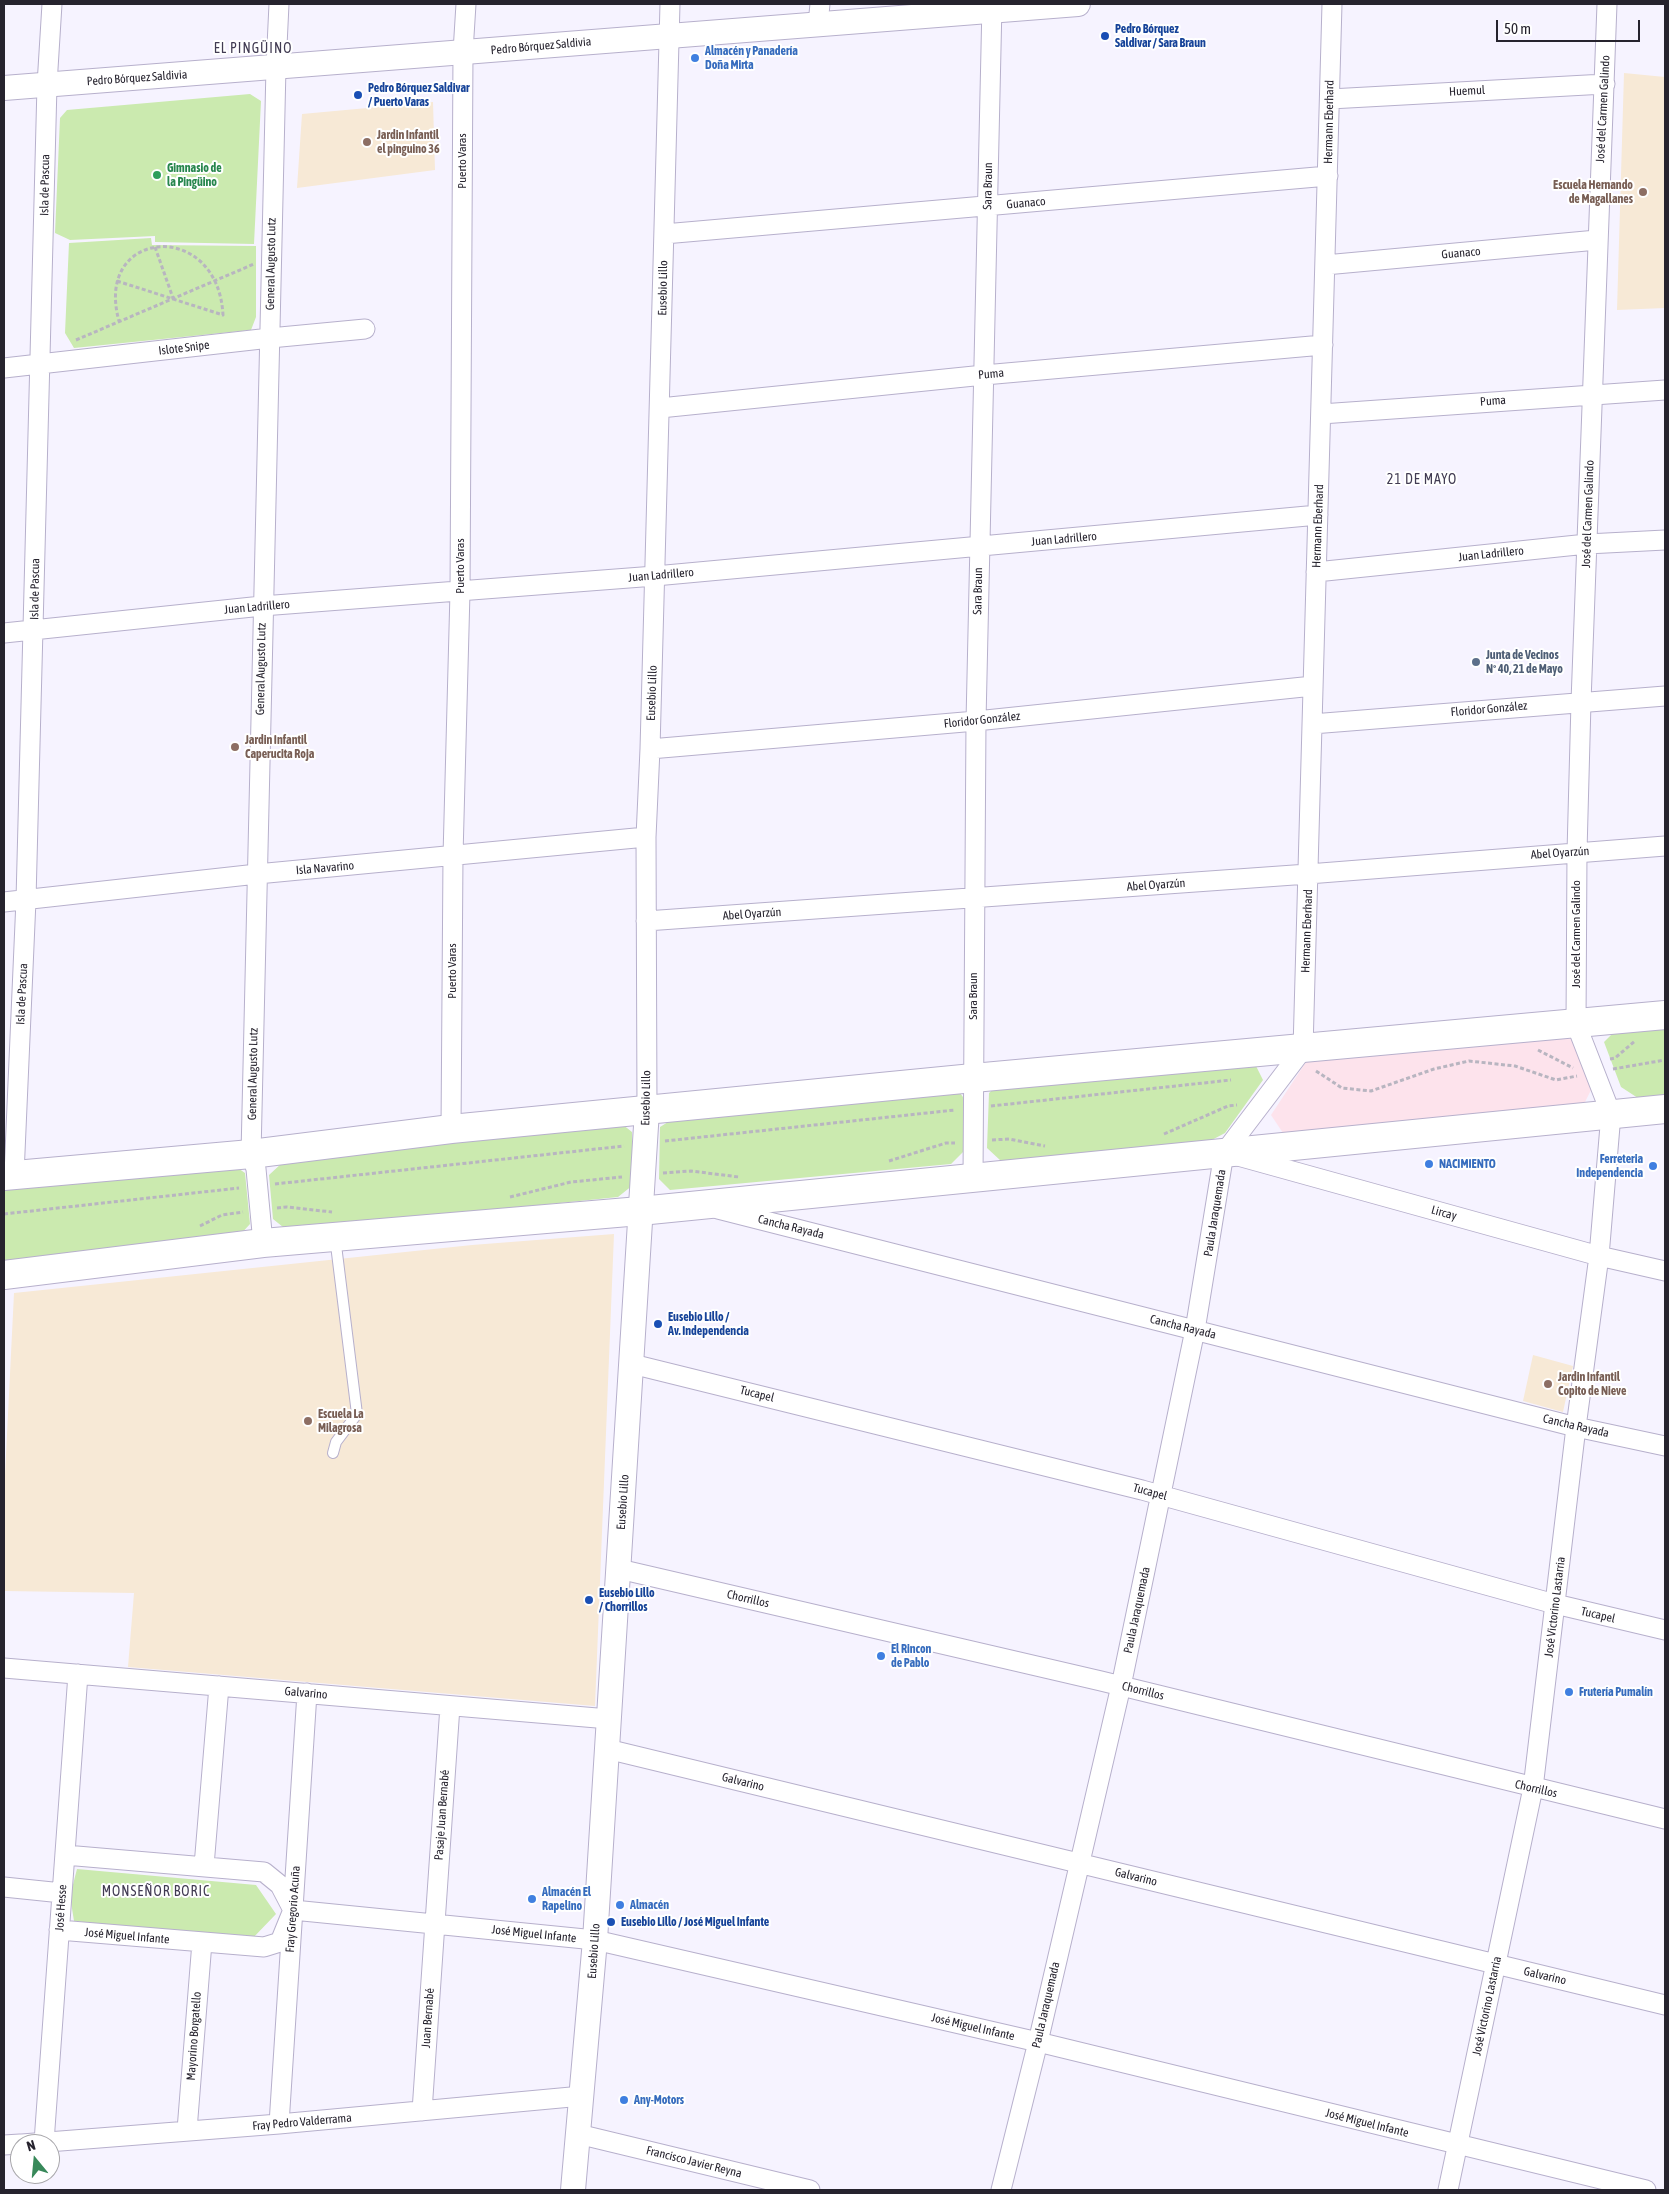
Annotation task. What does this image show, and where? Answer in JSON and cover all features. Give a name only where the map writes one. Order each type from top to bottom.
[{"type":"main road","points":[[9,1176],[251,1154],[451,1129],[973,1078],[1311,1062],[1576,1024],[1665,1014]]},
{"type":"main road","points":[[4,1275],[263,1243],[338,1224],[640,1211],[1665,1109]]},
{"type":"street","name":"Isla de Pascua","points":[[9,1176],[26,900],[47,85],[52,4]]},
{"type":"street","name":"General Augusto Lutz","points":[[263,1243],[256,1168],[251,1154],[262,606],[279,4]]},
{"type":"street","name":"Puerto Varas","points":[[451,1129],[453,856],[460,592],[463,52],[466,4]]},
{"type":"street","name":"Eusebio Lillo","points":[[573,2190],[595,1940],[647,1110],[646,837],[660,408],[670,4]]},
{"type":"street","name":"Pedro Bórquez Saldivia","points":[[4,88],[668,36],[819,14],[1078,4]]},
{"type":"street","name":"Hermann Eberhard","points":[[1311,1062],[1308,874],[1332,4]]},
{"type":"street","name":"José del Carmen Galindo","points":[[1576,1024],[1577,852],[1581,702],[1607,4]]},
{"type":"street","name":"Sara Braun","points":[[973,1178],[973,898],[992,7]]},
{"type":"street","name":"Huemul","points":[[1330,99],[1604,84]]},
{"type":"street","name":"Guanaco","points":[[664,234],[1328,176]]},
{"type":"street","name":"Guanaco","points":[[1325,265],[1597,240]]},
{"type":"street","name":"Islote Snipe","points":[[4,368],[365,329]]},
{"type":"street","name":"Puma","points":[[660,408],[984,375],[1323,345]]},
{"type":"street","name":"Puma","points":[[1321,414],[1665,390]]},
{"type":"street","name":"Juan Ladrillero","points":[[4,633],[262,606],[655,576],[1318,515]]},
{"type":"street","name":"Juan Ladrillero","points":[[1316,572],[1587,544],[1665,540]]},
{"type":"street","name":"Floridor González","points":[[650,749],[976,721],[1314,686]]},
{"type":"street","name":"Floridor González","points":[[1312,724],[1665,696]]},
{"type":"street","name":"Isla Navarino","points":[[4,902],[257,874],[646,837]]},
{"type":"street","name":"Abel Oyarzún","points":[[646,921],[1308,874],[1665,846]]},
{"type":"street","name":"José Victorino Lastarria","points":[[1448,2190],[1533,1788],[1576,1427],[1599,1256],[1611,1114],[1576,1024]]},
{"type":"street","name":"Paula Jaraquemada","points":[[1001,2190],[1038,2042],[1078,1863],[1121,1686],[1195,1330],[1224,1153],[1264,1101],[1311,1062]]},
{"type":"street","name":"Lircay","points":[[1224,1153],[1599,1256],[1665,1270]]},
{"type":"street","name":"Cancha Rayada","points":[[702,1205],[1576,1427],[1665,1446]]},
{"type":"street","name":"Tucapel","points":[[632,1364],[1161,1495],[1556,1605],[1665,1630]]},
{"type":"street","name":"Chorrillos","points":[[619,1569],[1121,1686],[1665,1819]]},
{"type":"street","name":"Galvarino","points":[[4,1668],[609,1719]]},
{"type":"street","name":"José Hesse","points":[[45,2134],[78,1674]]},
{"type":"street","points":[[204,1866],[219,1686]]},
{"type":"street","name":"Fray Gregorio Acuña","points":[[279,2124],[308,1693]]},
{"type":"street","name":"Pasaje Juan Bernabé","points":[[435,1924],[450,1706]]},
{"type":"street","name":"Galvarino","points":[[607,1750],[1665,2005]]},
{"type":"street","points":[[65,1855],[264,1872],[280,1885],[293,1910]]},
{"type":"street","points":[[4,1888],[62,1893]]},
{"type":"street","name":"José Miguel Infante","points":[[60,1930],[264,1947],[280,1942],[293,1910],[595,1940],[1038,2042],[1646,2190]]},
{"type":"street","name":"Juan Bernabé","points":[[422,2112],[435,1924]]},
{"type":"street","name":"Mayorino Borgatello","points":[[187,2130],[202,1942]]},
{"type":"street","name":"Fray Pedro Valderrama","points":[[60,2141],[422,2112],[582,2096]]},
{"type":"street","name":"Francisco Javier Reyna","points":[[578,2134],[810,2190]]},
{"type":"lane","points":[[333,1452],[336,1442],[357,1414],[338,1224]]},
{"type":"path","points":[[118,281],[224,315],[223,301],[216,280],[203,264],[190,253],[170,246],[155,247],[132,256],[118,281],[115,294],[120,321]]},
{"type":"path","points":[[155,247],[173,298]]},
{"type":"path","points":[[41,365],[75,340],[272,256]]},
{"type":"path","points":[[1311,1062],[1316,1070],[1342,1088],[1371,1091],[1434,1069],[1469,1061],[1515,1066],[1556,1080],[1593,1068],[1615,1058],[1638,1038]]},
{"type":"path","points":[[1532,1047],[1574,1069],[1665,1060]]},
{"type":"path","points":[[4,1214],[1236,1079]]},
{"type":"path","points":[[1157,1138],[1228,1106],[1264,1101]]},
{"type":"path","points":[[880,1162],[946,1143],[1009,1139],[1048,1147]]},
{"type":"path","points":[[502,1199],[571,1182],[642,1175],[691,1171],[740,1177],[749,1176]]},
{"type":"path","points":[[194,1229],[222,1215],[287,1207],[338,1224]]},
{"type":"shaded area","name":"Escuela Hernando de Magallanes","points":[[1624,73],[1665,77],[1665,308],[1617,310]]},
{"type":"shaded area","name":"Jardin Infantil el pinguino 36","points":[[433,102],[435,170],[297,188],[302,114]]},
{"type":"shaded area","points":[[1554,1033],[1575,1041],[1592,1088],[1584,1104],[1283,1133],[1271,1115],[1306,1062],[1329,1052]]},
{"type":"shaded area","name":"Escuela La Milagrosa","points":[[614,1234],[595,1706],[128,1667],[134,1593],[4,1591],[4,1495],[14,1293],[472,1245]]},
{"type":"shaded area","name":"Jardin Infantil Copito de Nieve","points":[[1533,1355],[1573,1366],[1563,1412],[1523,1401]]},
{"type":"green space","name":"Gimnasio de la Pingüino","points":[[250,94],[261,101],[254,244],[155,242],[155,236],[70,240],[55,233],[60,118],[67,110]]},
{"type":"green space","points":[[151,238],[152,245],[256,246],[256,317],[251,330],[74,348],[65,333],[69,243]]},
{"type":"green space","points":[[1665,1023],[1665,1097],[1641,1100],[1621,1087],[1604,1042],[1617,1029]]},
{"type":"green space","points":[[1254,1062],[1263,1080],[1225,1133],[1208,1142],[1001,1161],[987,1148],[989,1093],[1001,1082]]},
{"type":"green space","points":[[957,1089],[966,1101],[964,1151],[951,1164],[670,1190],[659,1179],[660,1127],[676,1117]]},
{"type":"green space","points":[[617,1120],[632,1132],[633,1185],[618,1197],[288,1231],[273,1219],[269,1175],[282,1163]]},
{"type":"green space","points":[[232,1164],[245,1173],[250,1224],[239,1236],[4,1261],[4,1188]]},
{"type":"green space","points":[[77,1869],[256,1885],[276,1914],[251,1940],[74,1921],[70,1896]]},
{"type":"place","name":"Pedro Bórquez Saldivar / Sara Braun","points":[[1105,36]]},
{"type":"place","name":"Almacén y Panadería Doña Mirta","points":[[695,58]]},
{"type":"place","name":"Pedro Bórquez Saldivar / Puerto Varas","points":[[358,95]]},
{"type":"place","name":"Jardin Infantil el pinguino 36","points":[[367,142]]},
{"type":"place","name":"Gimnasio de la Pingüino","points":[[157,175]]},
{"type":"place","name":"Escuela Hernando de Magallanes","points":[[1643,192]]},
{"type":"place","name":"Junta de Vecinos Nº 40, 21 de Mayo","points":[[1476,662]]},
{"type":"place","name":"Jardin Infantil Caperucita Roja","points":[[235,747]]},
{"type":"place","name":"NACIMIENTO","points":[[1429,1164]]},
{"type":"place","name":"Ferreteria Independencia","points":[[1653,1166]]},
{"type":"place","name":"Eusebio Lillo / Av. Independencia","points":[[658,1324]]},
{"type":"place","name":"Jardin Infantil Copito de Nieve","points":[[1548,1384]]},
{"type":"place","name":"Escuela La Milagrosa","points":[[308,1421]]},
{"type":"place","name":"Eusebio Lillo / Chorrillos","points":[[589,1600]]},
{"type":"place","name":"El Rincon de Pablo","points":[[881,1656]]},
{"type":"place","name":"Frutería Pumalín","points":[[1569,1692]]},
{"type":"place","name":"Almacén El Rapelino","points":[[532,1899]]},
{"type":"place","name":"Almacén","points":[[620,1905]]},
{"type":"place","name":"Eusebio Lillo / José Miguel Infante","points":[[611,1922]]},
{"type":"place","name":"Any-Motors","points":[[624,2100]]},
{"type":"district","name":"EL PINGÜINO","points":[[253,49]]},
{"type":"district","name":"21 DE MAYO","points":[[1422,480]]},
{"type":"district","name":"MONSEÑOR BORIC","points":[[156,1892]]}]
